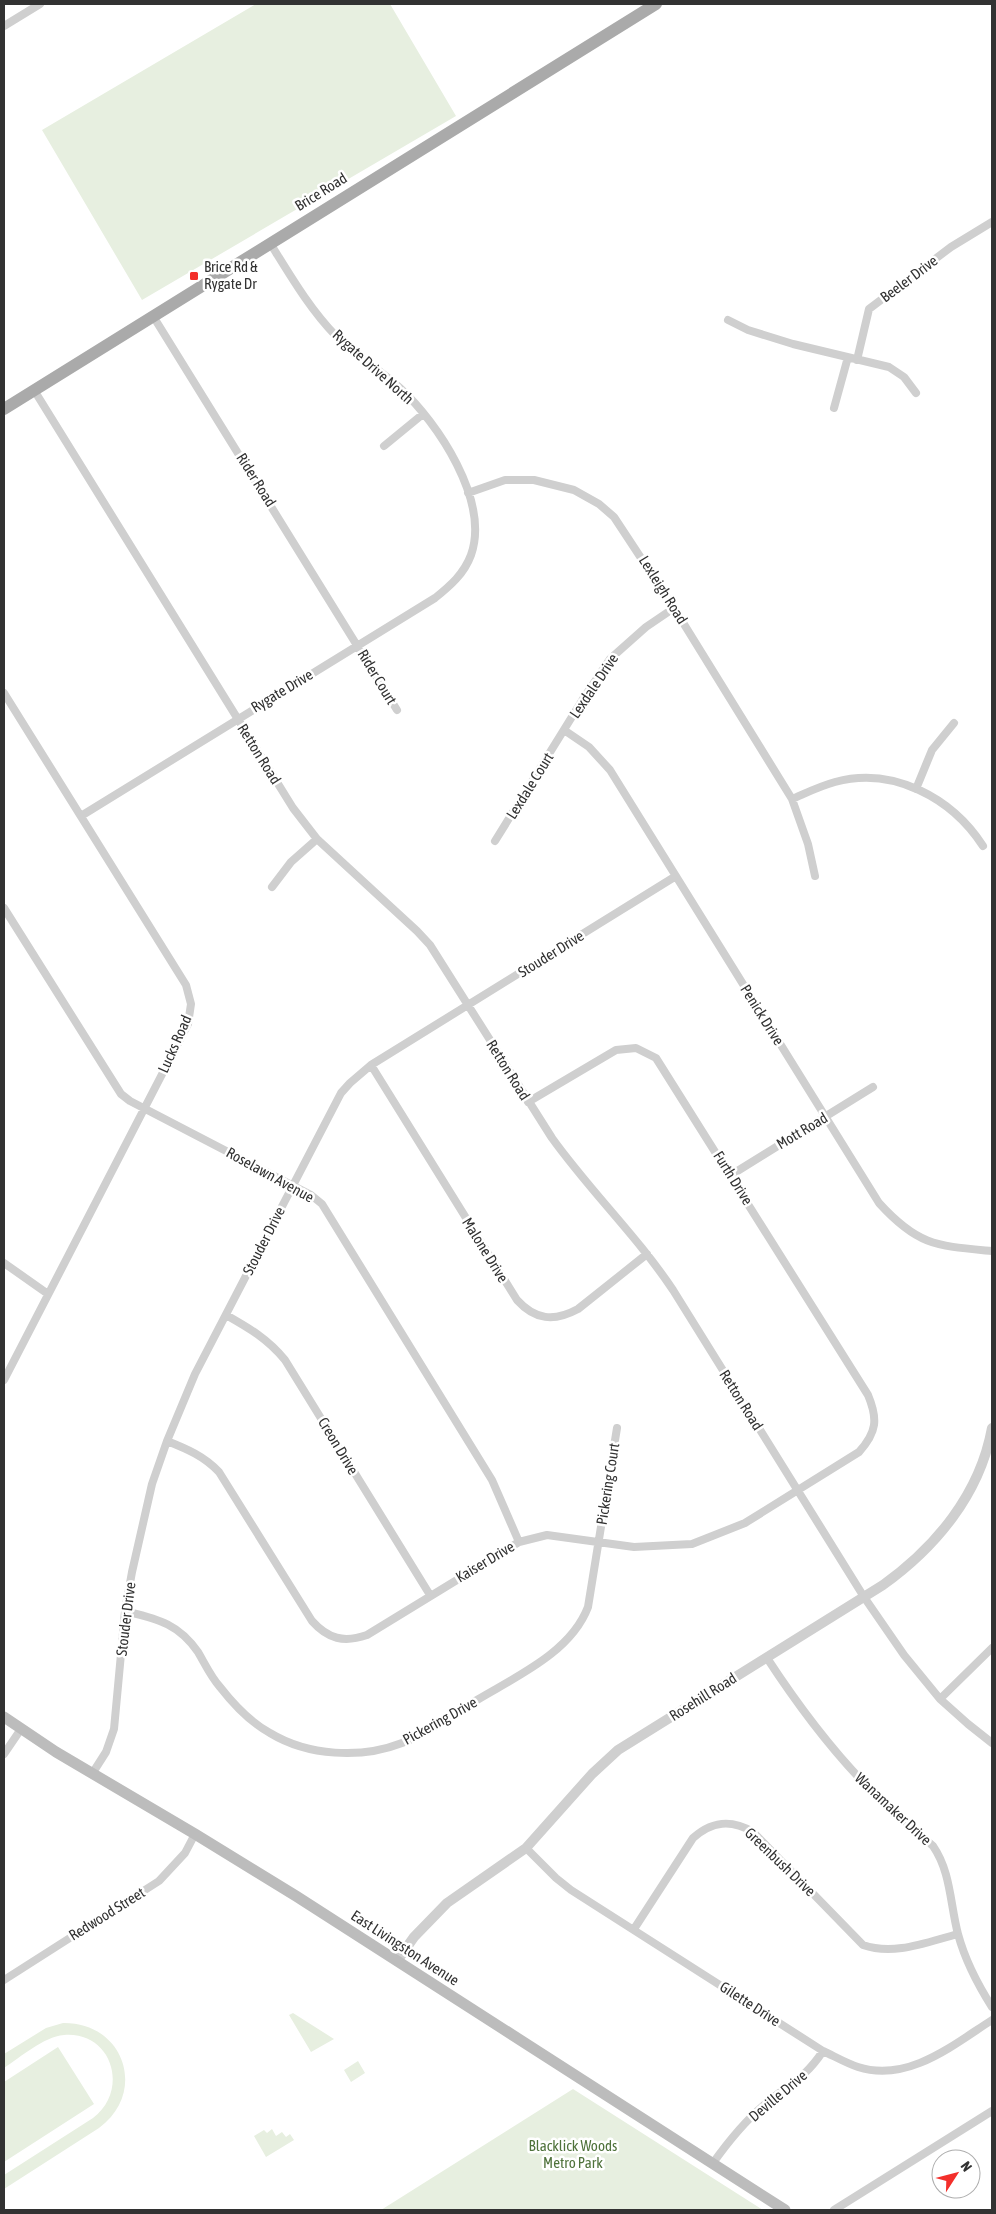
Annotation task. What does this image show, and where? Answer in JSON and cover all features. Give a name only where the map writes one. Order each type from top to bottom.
[{"type":"main road","name":"Brice Road","points":[[4,409],[656,4]]},
{"type":"main road","name":"East Livingston Avenue","points":[[4,1717],[92,1774],[195,1834],[397,1961],[785,2210]]},
{"type":"street","points":[[4,26],[40,4]]},
{"type":"street","name":"Beeler Drive","points":[[857,360],[869,309],[951,247],[992,222]]},
{"type":"street","name":"Rygate Drive North","points":[[270,243],[305,298],[336,336],[401,389],[439,433],[453,455],[468,493],[474,523],[471,554]]},
{"type":"street","name":"Rider Road","points":[[154,316],[358,645]]},
{"type":"street","points":[[728,320],[769,336],[898,372],[916,393]]},
{"type":"street","points":[[834,408],[848,357]]},
{"type":"street","name":"Retton Road","points":[[34,390],[289,801],[317,839],[426,940],[528,1102],[567,1159],[647,1254],[673,1290],[864,1597],[904,1655],[940,1699],[992,1743]]},
{"type":"street","points":[[384,446],[423,414]]},
{"type":"street","name":"Lexleigh Road","points":[[468,493],[505,480],[534,480],[561,485],[586,497],[614,517],[674,608],[792,799],[808,844],[815,876]]},
{"type":"street","name":"Rygate Drive","points":[[81,816],[447,588],[456,579],[471,554]]},
{"type":"street","name":"Lexdale Drive","points":[[564,730],[610,659],[646,627],[674,608]]},
{"type":"street","name":"Rider Court","points":[[358,645],[397,710]]},
{"type":"street","name":"Lucks Road","points":[[4,693],[186,985],[192,1004],[188,1024],[4,1380]]},
{"type":"street","points":[[916,789],[932,750],[954,723]]},
{"type":"street","name":"Lexdale Court","points":[[495,841],[564,730]]},
{"type":"street","name":"Penick Drive","points":[[564,730],[589,747],[605,763],[879,1203],[907,1231],[944,1246],[992,1251]]},
{"type":"street","points":[[792,799],[829,784],[851,779],[885,780],[930,795],[954,811],[966,822],[983,846]]},
{"type":"street","points":[[272,887],[291,862],[317,839]]},
{"type":"street","name":"Stouder Drive","points":[[92,1774],[111,1740],[116,1718],[124,1611],[140,1530],[152,1484],[167,1441],[196,1374],[341,1093],[350,1082],[371,1066],[676,876]]},
{"type":"street","name":"Roselawn Avenue","points":[[4,908],[115,1087],[130,1101],[317,1199],[328,1213],[487,1471],[518,1542]]},
{"type":"street","name":"Furth Drive","points":[[528,1102],[605,1055],[621,1049],[636,1048],[656,1058],[663,1066],[868,1395],[874,1410],[875,1426]]},
{"type":"street","name":"Malone Drive","points":[[371,1066],[516,1300],[534,1314],[545,1318],[556,1318],[573,1311],[647,1254]]},
{"type":"street","name":"Mott Road","points":[[731,1175],[873,1087]]},
{"type":"street","points":[[4,1264],[48,1294]]},
{"type":"street","name":"Creon Drive","points":[[226,1315],[258,1333],[272,1344],[285,1360],[430,1595]]},
{"type":"street","name":"Kaiser Drive","points":[[167,1441],[194,1452],[209,1462],[219,1472],[312,1621],[327,1635],[337,1639],[358,1638],[367,1635],[518,1542],[547,1535],[634,1547],[692,1544],[745,1523],[859,1452],[869,1440],[875,1426]]},
{"type":"street","name":"Pickering Court","points":[[599,1541],[617,1428]]},
{"type":"street","name":"Rosehill Road","points":[[397,1961],[414,1937],[447,1903],[526,1848],[592,1774],[618,1750],[864,1597],[901,1572],[916,1559],[952,1519],[974,1481],[985,1456],[992,1428]]},
{"type":"street","name":"Pickering Drive","points":[[124,1611],[160,1620],[177,1629],[188,1639],[218,1685],[231,1701],[270,1734],[322,1752],[350,1753],[376,1751],[402,1743],[426,1731],[566,1643],[583,1620],[588,1607],[599,1541]]},
{"type":"street","points":[[940,1699],[992,1648]]},
{"type":"street","name":"Wanamaker Drive","points":[[767,1658],[802,1710],[850,1768],[876,1795],[933,1846],[939,1855],[946,1874],[958,1934],[972,1972],[992,2007]]},
{"type":"street","points":[[4,1754],[21,1729]]},
{"type":"street","name":"Greenbush Drive","points":[[634,1929],[693,1838],[702,1830],[722,1822],[742,1826],[752,1832],[863,1945],[880,1950],[898,1949],[958,1934]]},
{"type":"street","name":"Redwood Street","points":[[4,1980],[159,1881],[185,1853],[195,1834]]},
{"type":"street","name":"Gilette Drive","points":[[526,1848],[571,1890],[823,2051],[859,2067],[880,2070],[898,2069],[918,2064],[992,2020]]},
{"type":"street","name":"Deville Drive","points":[[713,2163],[729,2141],[754,2113],[800,2078],[813,2066],[823,2051]]},
{"type":"street","points":[[834,2210],[992,2111]]},
{"type":"green space","points":[[256,4],[390,4],[456,116],[142,300],[42,130]]},
{"type":"green space","points":[[293,2013],[334,2039],[311,2052],[289,2015]]},
{"type":"green space","points":[[63,2023],[84,2026],[101,2034],[114,2046],[122,2062],[125,2079],[123,2096],[114,2113],[99,2128],[4,2189],[4,2175],[93,2118],[104,2106],[111,2093],[113,2078],[110,2064],[104,2052],[94,2042],[81,2036],[64,2035],[48,2039],[4,2068],[4,2054],[46,2028]]},
{"type":"green space","points":[[58,2047],[94,2104],[4,2162],[4,2082]]},
{"type":"green space","points":[[358,2061],[365,2073],[351,2082],[344,2070]]},
{"type":"green space","name":"Blacklick Woods Metro Park","points":[[573,2089],[763,2210],[381,2210]]},
{"type":"green space","points":[[272,2129],[276,2136],[282,2132],[286,2137],[290,2134],[294,2140],[266,2157],[254,2136],[264,2130],[267,2133]]},
{"type":"place","name":"Brice Rd & Rygate Dr","points":[[194,276]]}]
